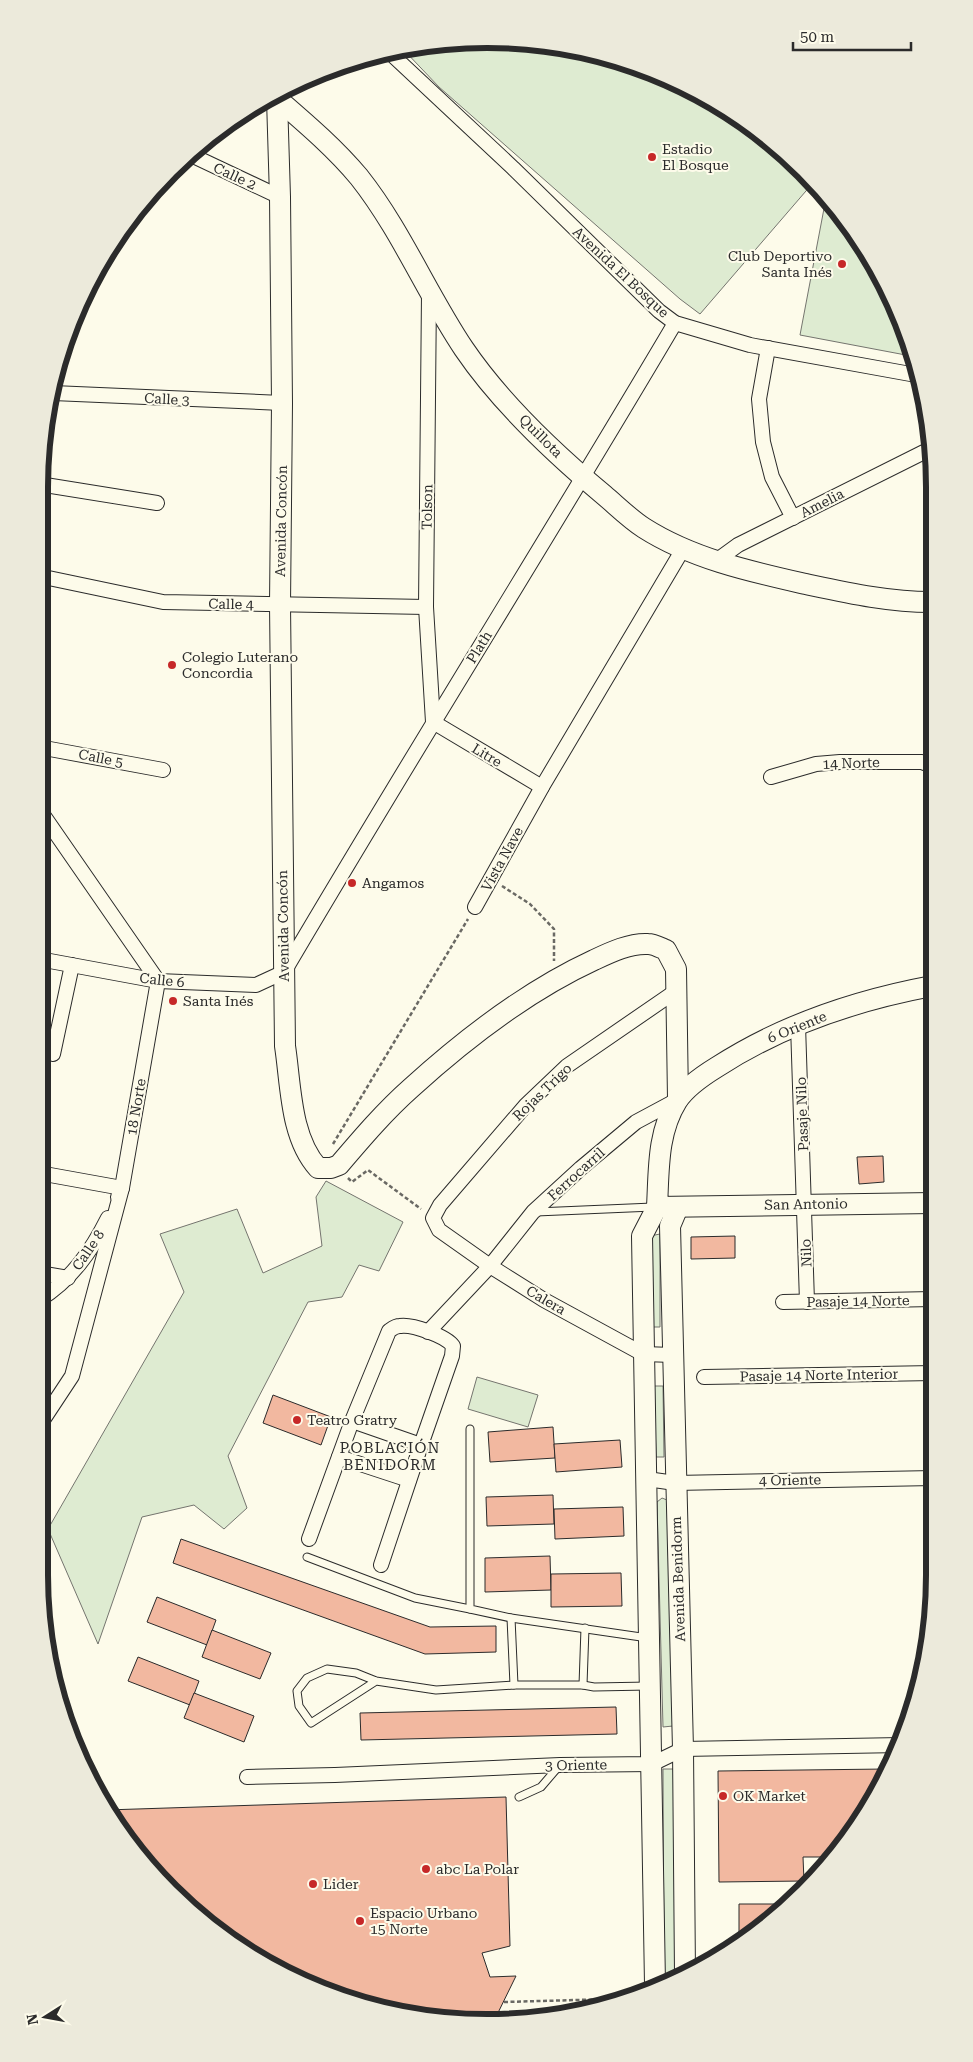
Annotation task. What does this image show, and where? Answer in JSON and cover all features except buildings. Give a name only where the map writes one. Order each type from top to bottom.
[{"type":"main road","name":"Quillota","points":[[279,100],[306,123],[358,177],[400,241],[465,350],[495,388],[539,435],[584,478],[643,528],[684,549],[716,561],[834,590],[891,600],[926,602]]},
{"type":"main road","name":"Avenida Concón","points":[[275,102],[280,197],[282,403],[280,605],[285,1046],[295,1115],[302,1143],[308,1158],[318,1168]]},
{"type":"main road","points":[[318,1168],[331,1168],[338,1165],[378,1121],[412,1088],[520,1001],[555,980],[606,954],[631,945],[650,944],[666,950],[676,969],[678,1100]]},
{"type":"main road","name":"6 Oriente","points":[[678,1100],[701,1077],[730,1059],[798,1025],[900,992],[926,987]]},
{"type":"main road","name":"Avenida Benidorm","points":[[655,1981],[642,1236],[657,1207],[660,1152],[665,1126],[678,1100]]},
{"type":"main road","name":"San Antonio","points":[[678,1207],[926,1203]]},
{"type":"main road","points":[[657,1207],[678,1207]]},
{"type":"main road","name":"Avenida Benidorm","points":[[678,1207],[670,1226],[683,1749],[685,1967]]},
{"type":"street","name":"Avenida El Bosque","points":[[395,57],[513,168],[659,311],[676,323],[750,345],[911,374]]},
{"type":"street","name":"Calle 2","points":[[196,157],[280,197]]},
{"type":"street","name":"Tolson","points":[[429,292],[426,607],[433,722]]},
{"type":"street","name":"Plath","points":[[284,972],[433,722],[584,478],[676,323]]},
{"type":"street","points":[[768,348],[759,399],[763,442],[772,477],[793,518]]},
{"type":"street","name":"Calle 3","points":[[58,393],[282,403]]},
{"type":"street","name":"Amelia","points":[[716,561],[738,545],[924,452]]},
{"type":"street","points":[[48,485],[157,503]]},
{"type":"street","name":"Vista Nave","points":[[475,907],[542,787],[684,549]]},
{"type":"street","name":"Calle 4","points":[[48,578],[163,602],[426,607]]},
{"type":"street","name":"Litre","points":[[433,722],[542,787]]},
{"type":"street","name":"Calle 5","points":[[48,749],[163,770]]},
{"type":"street","name":"14 Norte","points":[[771,777],[816,764],[840,762],[922,762],[926,764]]},
{"type":"street","points":[[48,822],[158,982]]},
{"type":"street","name":"Calle 6","points":[[48,961],[158,982],[256,985],[284,972]]},
{"type":"street","points":[[53,1054],[72,965]]},
{"type":"street","name":"18 Norte","points":[[48,1412],[72,1376],[122,1188],[158,982]]},
{"type":"street","name":"Rojas Trigo","points":[[433,1218],[440,1205],[526,1105],[567,1066],[676,991]]},
{"type":"street","name":"Pasaje Nilo","points":[[798,1025],[804,1204]]},
{"type":"street","name":"Ferrocarril","points":[[428,1332],[490,1266],[533,1212],[581,1168],[636,1122],[678,1100]]},
{"type":"street","points":[[48,1175],[122,1188]]},
{"type":"street","name":"Calle 8","points":[[48,1294],[78,1268],[98,1239],[122,1188]]},
{"type":"street","name":"Nilo","points":[[804,1204],[807,1302]]},
{"type":"street","name":"Calera","points":[[433,1218],[439,1230],[490,1266],[544,1300],[643,1354],[674,1355]]},
{"type":"street","points":[[48,1275],[68,1278]]},
{"type":"street","name":"Pasaje 14 Norte","points":[[783,1302],[926,1299]]},
{"type":"street","points":[[309,1539],[352,1422],[389,1331],[394,1327],[405,1326],[446,1338],[453,1346],[453,1350],[382,1565]]},
{"type":"street","name":"Pasaje 14 Norte Interior","points":[[704,1377],[926,1373]]},
{"type":"street","points":[[352,1422],[420,1446]]},
{"type":"street","points":[[339,1457],[409,1480]]},
{"type":"street","name":"4 Oriente","points":[[646,1479],[675,1482],[926,1478]]},
{"type":"street","name":"3 Oriente","points":[[247,1776],[335,1775],[560,1765],[652,1764],[683,1749],[891,1745]]},
{"type":"lane","points":[[533,1212],[657,1207]]},
{"type":"lane","points":[[470,1429],[470,1609]]},
{"type":"lane","points":[[307,1557],[415,1598],[511,1618],[648,1638]]},
{"type":"lane","points":[[511,1618],[514,1685]]},
{"type":"lane","points":[[583,1685],[585,1628]]},
{"type":"lane","points":[[376,1681],[311,1723],[299,1706],[297,1691],[308,1678],[327,1669],[356,1673],[376,1681],[436,1690],[514,1685],[650,1686]]},
{"type":"lane","points":[[519,1797],[541,1787],[560,1765]]},
{"type":"path","points":[[486,888],[497,894],[502,886],[530,904],[554,929],[555,980]]},
{"type":"path","name":"Vista Nave","points":[[318,1168],[475,907]]},
{"type":"path","points":[[338,1165],[352,1182],[368,1170],[433,1218]]},
{"type":"path","points":[[504,2002],[602,1999]]},
{"type":"green space","name":"Estadio El Bosque","points":[[458,48],[515,48],[544,51],[600,62],[654,81],[706,106],[754,138],[776,156],[808,188],[700,314],[680,299],[439,87],[408,55]]},
{"type":"green space","name":"Club Deportivo Santa Inés","points":[[824,206],[867,267],[892,319],[905,355],[800,335]]},
{"type":"green space","points":[[326,1181],[403,1222],[379,1271],[359,1265],[342,1297],[308,1302],[228,1456],[247,1508],[224,1529],[194,1505],[142,1517],[98,1644],[48,1529],[184,1292],[160,1234],[237,1209],[263,1273],[322,1246],[316,1197]]},
{"type":"green space","points":[[660,1234],[660,1327],[651,1327],[650,1236]]},
{"type":"green space","points":[[477,1377],[538,1395],[528,1427],[468,1409]]},
{"type":"green space","points":[[654,1386],[663,1386],[664,1457],[656,1457]]},
{"type":"green space","points":[[662,1498],[667,1500],[673,1726],[663,1727],[657,1502]]},
{"type":"green space","points":[[663,1769],[675,1769],[677,1971],[664,1977]]},
{"type":"place","name":"Estadio El Bosque","points":[[652,157]]},
{"type":"place","name":"Club Deportivo Santa Inés","points":[[842,264]]},
{"type":"place","name":"Colegio Luterano Concordia","points":[[172,665]]},
{"type":"place","name":"Angamos","points":[[352,883]]},
{"type":"place","name":"Santa Inés","points":[[173,1001]]},
{"type":"place","name":"Teatro Gratry","points":[[297,1420]]},
{"type":"place","name":"OK Market","points":[[723,1796]]},
{"type":"place","name":"abc La Polar","points":[[426,1869]]},
{"type":"place","name":"Lider","points":[[313,1884]]},
{"type":"place","name":"Espacio Urbano 15 Norte","points":[[360,1921]]},
{"type":"district","name":"POBLACIÓN BENIDORM","points":[[390,1456]]}]
